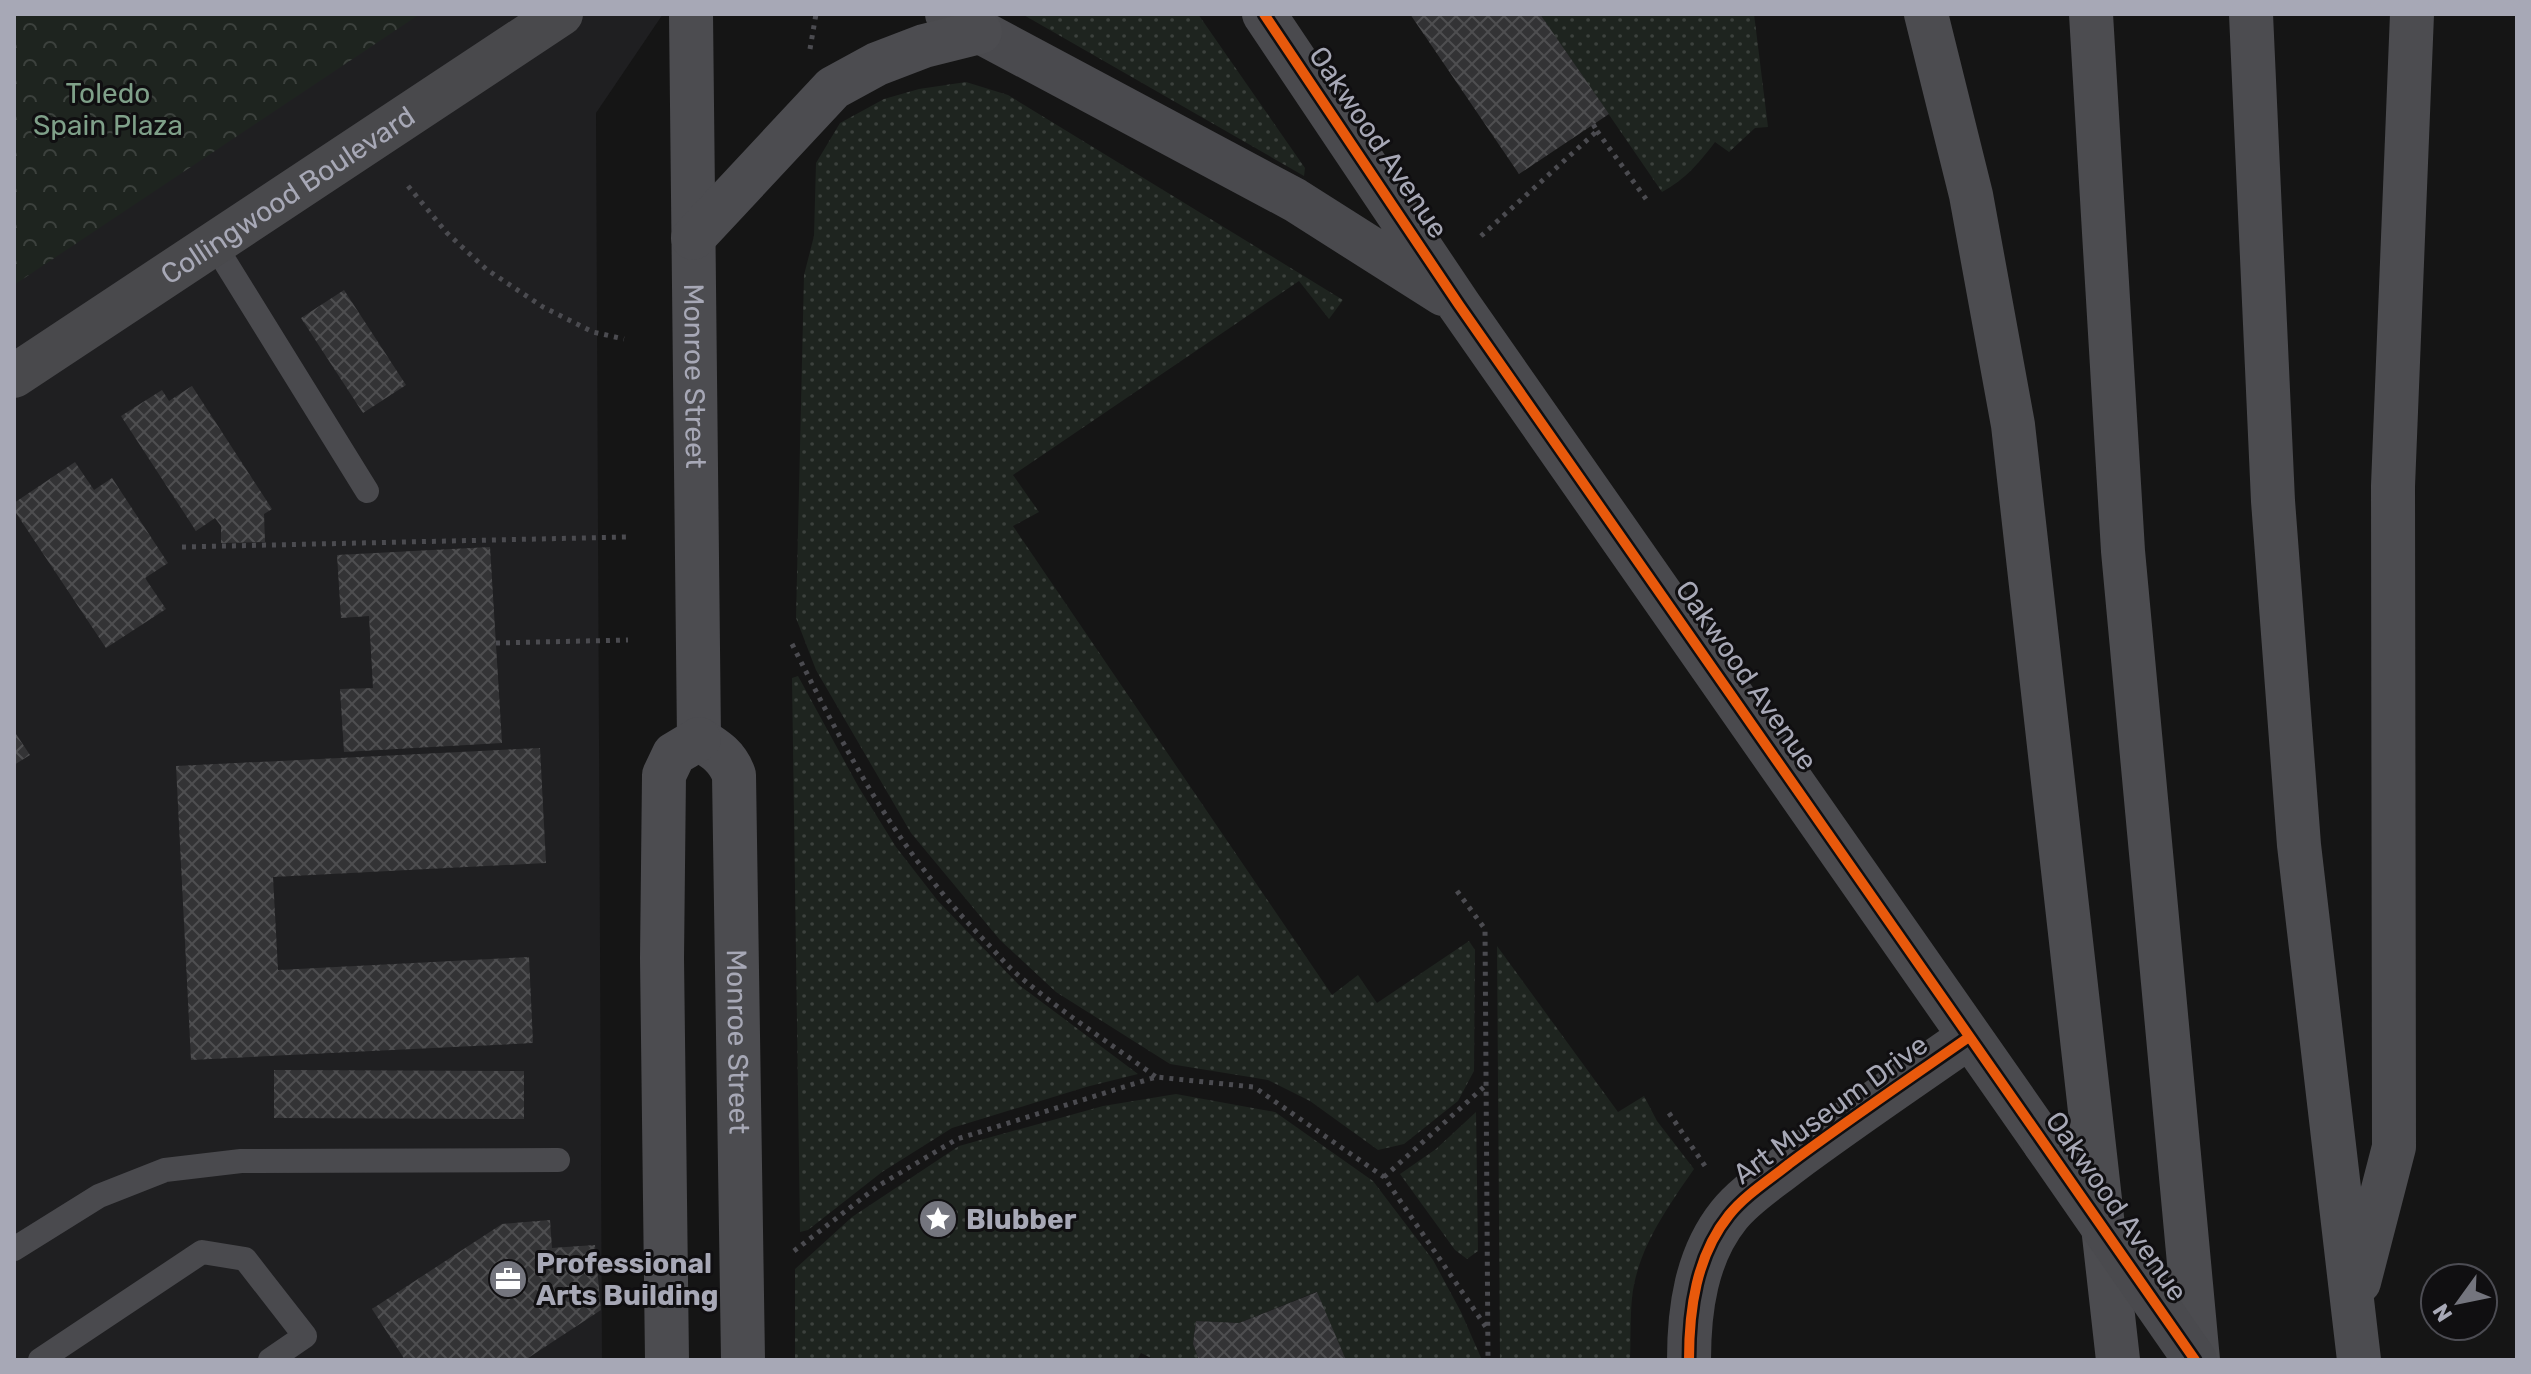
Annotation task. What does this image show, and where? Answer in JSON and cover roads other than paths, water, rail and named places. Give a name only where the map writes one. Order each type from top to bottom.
[{"type":"main road","name":"Collingwood Boulevard","points":[[14,376],[561,14]]},
{"type":"main road","name":"Monroe Street","points":[[691,14],[699,739],[721,753],[730,763],[734,775],[743,1360]]},
{"type":"main road","points":[[1926,14],[1971,195],[2013,425],[2118,1360]]},
{"type":"main road","points":[[2091,14],[2123,551],[2197,1360]]},
{"type":"main road","points":[[2251,14],[2273,501],[2299,845],[2359,1360]]},
{"type":"main road","points":[[2353,1304],[2394,1147],[2393,486],[2412,14]]},
{"type":"main road","points":[[693,238],[833,88],[877,64],[924,46],[964,23]]},
{"type":"main road","points":[[667,1360],[662,958],[664,775],[674,754],[699,739]]},
{"type":"street","name":"Oakwood Avenue","points":[[1264,14],[1459,305],[2197,1360]]},
{"type":"street","name":"Oakwood Avenue","points":[[964,23],[1295,200],[1459,305]]},
{"type":"street","name":"Art Museum Drive","points":[[1689,1360],[1689,1330],[1697,1279],[1712,1241],[1729,1215],[1755,1190],[1810,1149],[1969,1037]]},
{"type":"lane","points":[[214,244],[367,491]]},
{"type":"lane","points":[[14,1249],[99,1196],[165,1170],[241,1161],[558,1160]]},
{"type":"lane","points":[[40,1360],[202,1252],[245,1259],[305,1336],[270,1360]]},
{"type":"place","name":"Blubber","points":[[938,1219]]},
{"type":"place","name":"Professional Arts Building","points":[[508,1279]]},
{"type":"park label","name":"Toledo Spain Plaza","points":[[108,109]]}]
